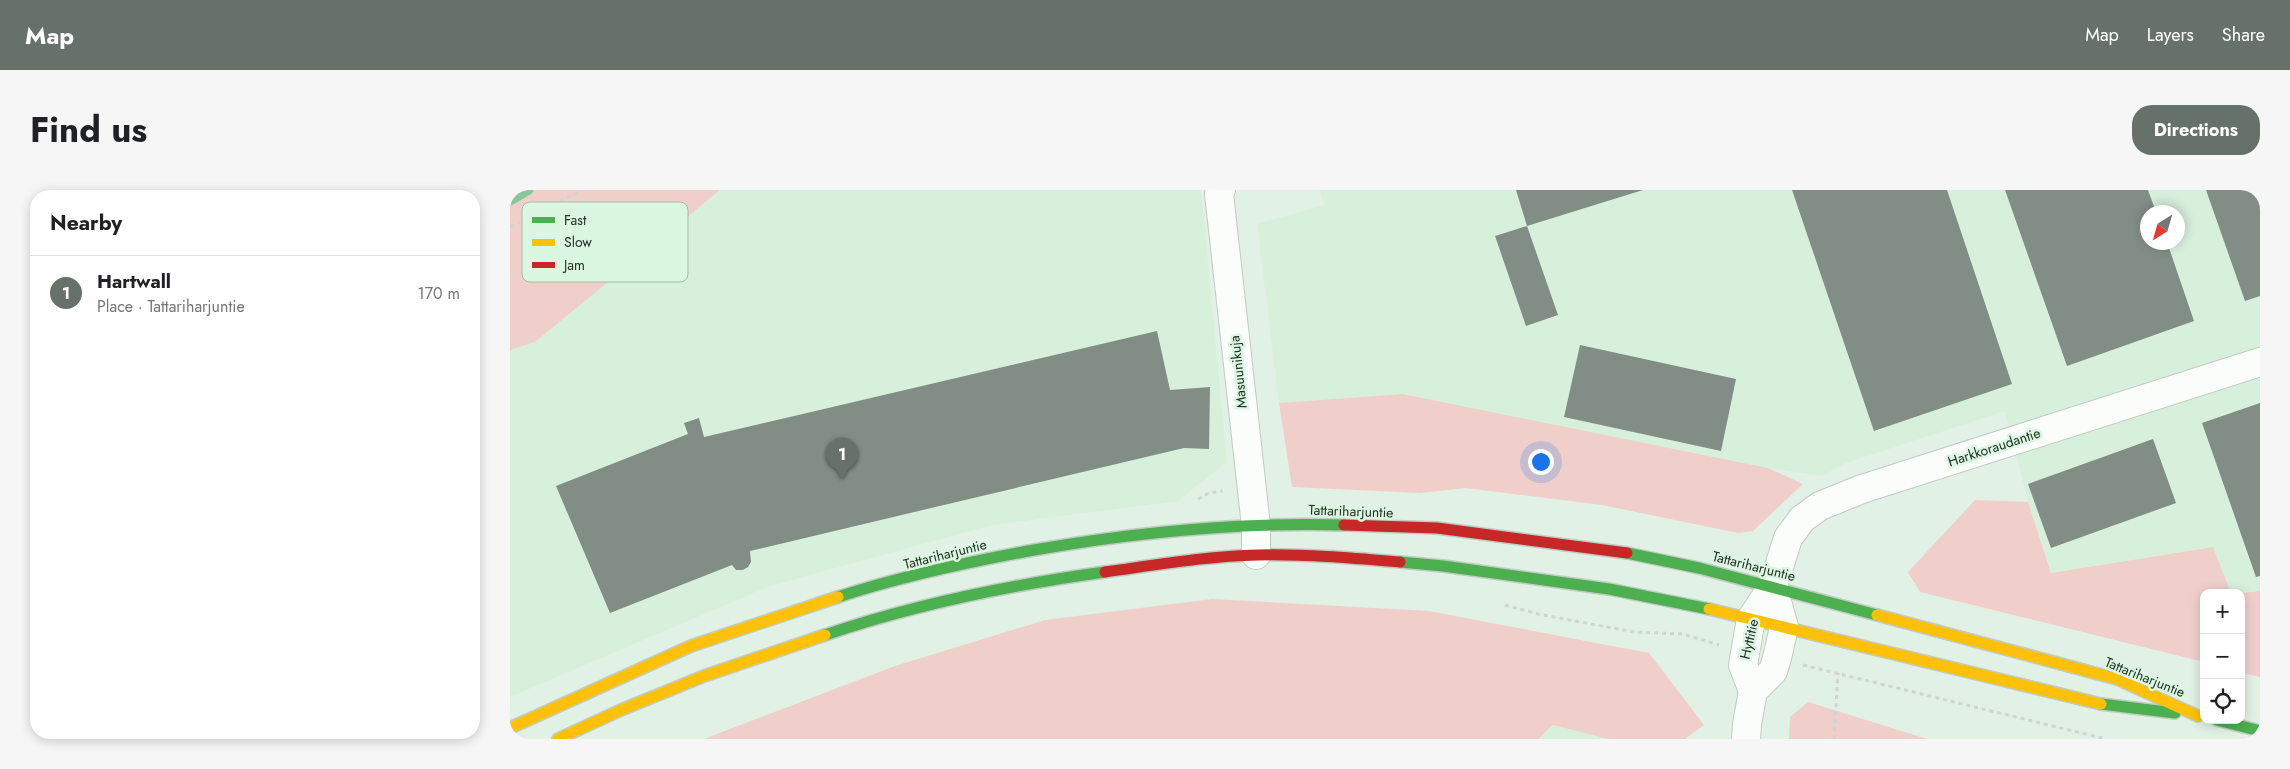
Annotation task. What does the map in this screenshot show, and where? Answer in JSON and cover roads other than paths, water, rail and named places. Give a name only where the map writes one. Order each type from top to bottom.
[{"type":"main road","name":"Tattariharjuntie","points":[[510,728],[690,646],[845,595],[968,562],[1098,539],[1191,528],[1312,524],[1437,528],[1611,550],[1699,568],[1773,586],[2117,679],[2200,716]]},
{"type":"main road","name":"Tattariharjuntie","points":[[558,739],[621,710],[704,676],[863,622],[954,598],[1049,580],[1198,559],[1256,555],[1313,555],[1442,566],[1609,589],[1690,604],[2107,706],[2200,716]]},
{"type":"main road","points":[[2233,724],[2260,731]]},
{"type":"street","name":"Masuunikuja","points":[[1221,190],[1219,194],[1256,526],[1256,555]]},
{"type":"street","name":"Harkkoraudantie","points":[[1773,586],[1788,538],[1802,519],[1820,506],[1862,489],[2260,362]]},
{"type":"street","name":"Hyttitie","points":[[1773,586],[1784,627],[1773,671],[1754,691],[1742,665],[1751,619],[1773,586]]},
{"type":"street","points":[[1746,739],[1754,691]]},
{"type":"waterway","points":[[510,201],[529,190]]},
{"type":"place","name":"Hartwall","points":[[842,479]]}]
